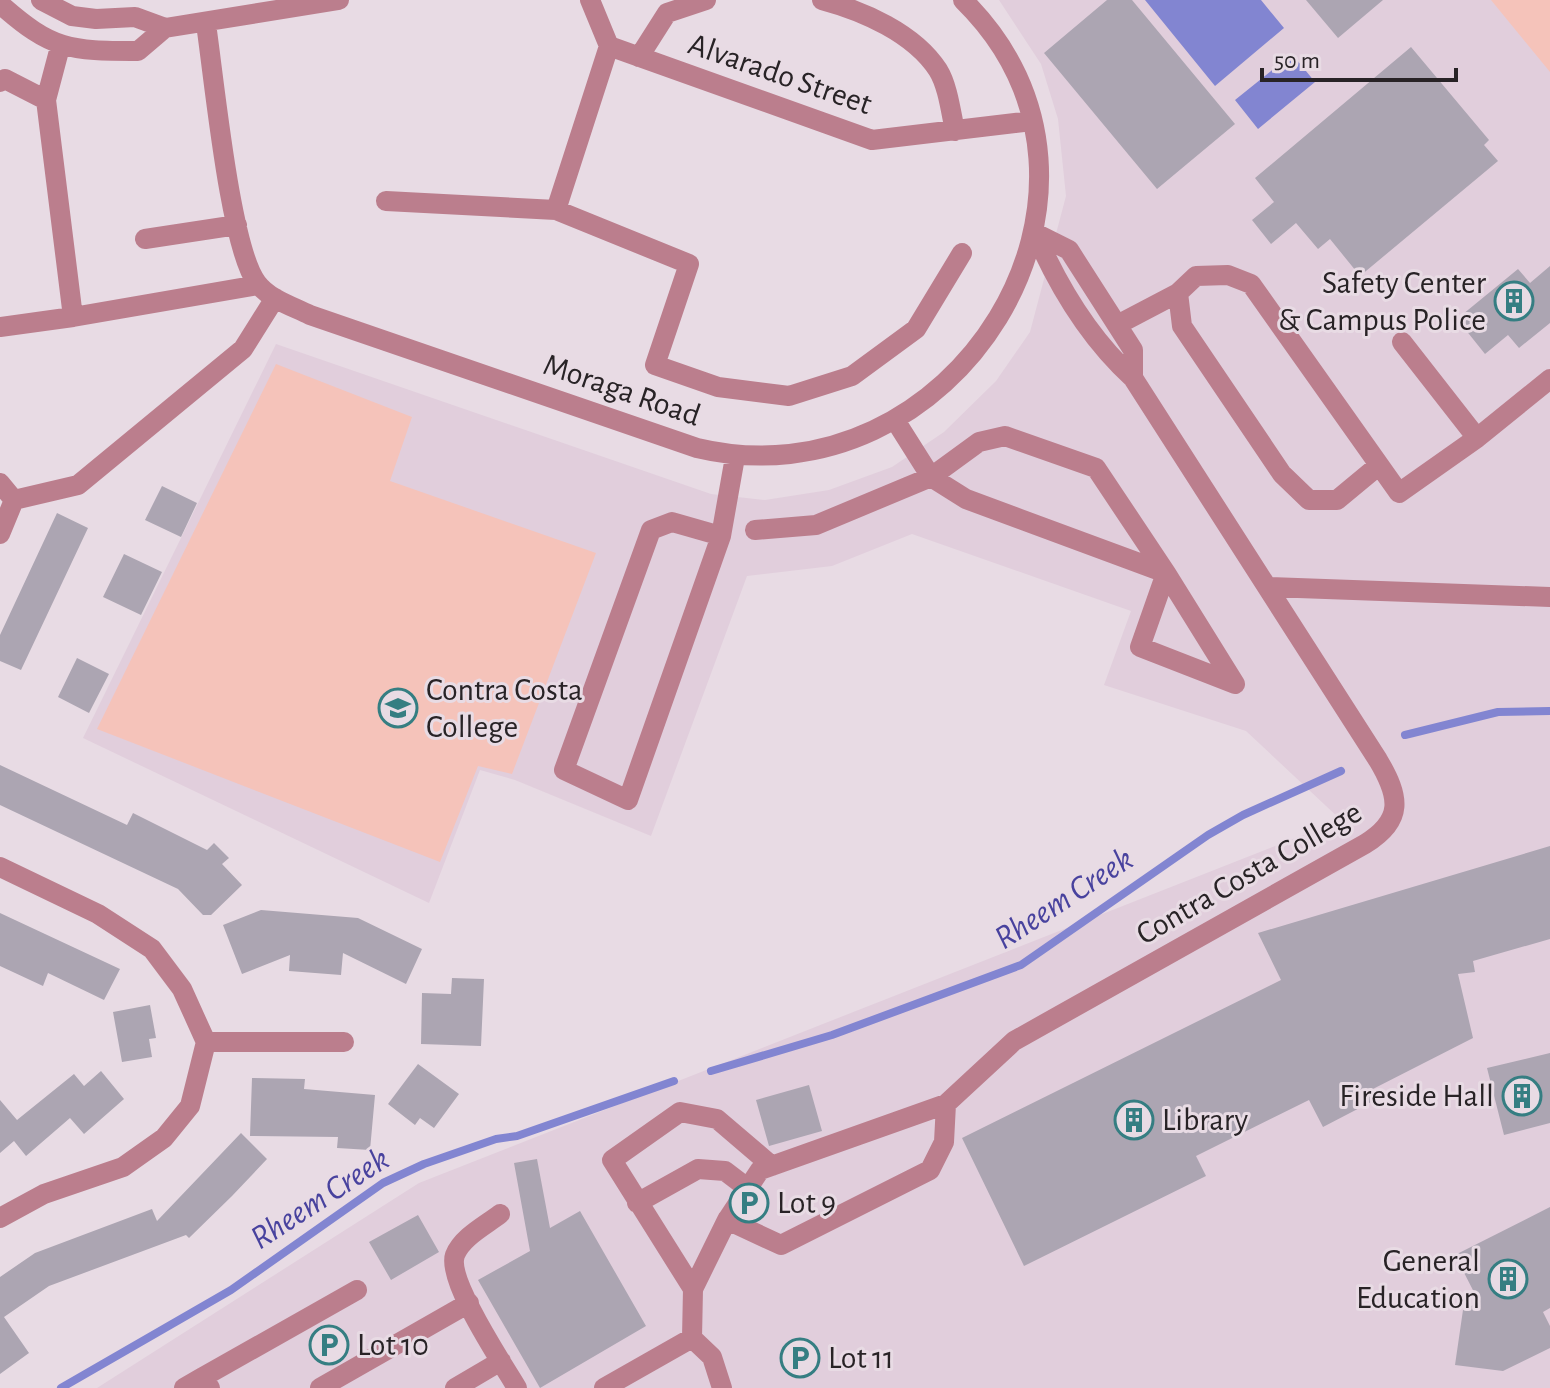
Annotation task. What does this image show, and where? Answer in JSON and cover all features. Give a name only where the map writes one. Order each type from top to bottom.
[{"type":"street","points":[[41,0],[72,16],[96,19],[135,17],[165,28],[206,24],[339,0]]},
{"type":"street","points":[[556,210],[609,46],[590,0]]},
{"type":"street","points":[[639,57],[667,13],[706,0]]},
{"type":"street","points":[[822,0],[851,8],[916,46],[939,72],[955,131]]},
{"type":"street","name":"Moraga Road","points":[[206,24],[237,225],[246,264],[258,285],[275,298],[310,315],[697,448],[735,457],[810,452],[857,440],[895,420],[931,396],[981,347],[1012,295],[1035,233],[1038,178],[1032,121],[1010,60],[963,0]]},
{"type":"street","points":[[0,4],[32,32],[60,47],[138,51],[165,28]]},
{"type":"street","name":"Alvarado Street","points":[[609,46],[872,140],[1032,121]]},
{"type":"street","points":[[60,47],[46,100],[73,317]]},
{"type":"street","points":[[0,82],[5,79],[46,100]]},
{"type":"street","points":[[386,201],[556,210],[689,264],[655,365],[718,387],[789,396],[852,376],[916,329],[962,253]]},
{"type":"street","points":[[145,239],[237,225]]},
{"type":"street","name":"Contra Costa College","points":[[1035,233],[1069,250],[1133,350],[1133,378]]},
{"type":"street","name":"Contra Costa College","points":[[946,1104],[1014,1041],[1385,832],[1393,819],[1395,803],[1391,781],[1133,378],[1112,358],[1053,277],[1035,233]]},
{"type":"street","points":[[1117,325],[1178,293],[1196,276],[1228,275],[1251,284],[1399,493],[1477,438],[1550,379]]},
{"type":"street","points":[[0,327],[258,285]]},
{"type":"street","points":[[1178,293],[1182,326],[1282,474],[1309,500],[1337,500],[1378,466]]},
{"type":"street","points":[[14,500],[78,485],[243,349],[275,298]]},
{"type":"street","points":[[1402,342],[1477,438]]},
{"type":"street","points":[[895,420],[931,477],[966,499],[1166,573]]},
{"type":"street","points":[[755,530],[816,525],[931,477],[979,442],[1005,436],[1096,468],[1166,573],[1235,684],[1140,647],[1166,573]]},
{"type":"street","points":[[721,536],[672,522],[651,530],[564,770],[628,800],[721,536],[735,457]]},
{"type":"street","points":[[0,483],[14,500]]},
{"type":"street","points":[[0,534],[14,500]]},
{"type":"street","points":[[1267,587],[1550,597]]},
{"type":"street","points":[[0,867],[98,914],[152,949],[182,989],[206,1042],[190,1106],[164,1138],[123,1167],[44,1194],[0,1218]]},
{"type":"street","points":[[206,1042],[344,1042]]},
{"type":"street","points":[[722,1388],[712,1357],[692,1338],[693,1289],[727,1220],[746,1187],[760,1170],[946,1104],[944,1142],[930,1170],[781,1245],[727,1220]]},
{"type":"street","points":[[693,1289],[612,1160],[680,1112],[717,1119],[772,1166]]},
{"type":"street","points":[[637,1203],[698,1169],[725,1171],[746,1187]]},
{"type":"street","points":[[500,1214],[461,1244],[454,1258],[454,1270],[517,1388]]},
{"type":"street","points":[[184,1388],[207,1382],[357,1290]]},
{"type":"street","points":[[320,1388],[469,1303]]},
{"type":"street","points":[[604,1388],[692,1338]]},
{"type":"street","points":[[455,1388],[501,1361]]},
{"type":"shaded area","name":"Contra Costa College","points":[[999,0],[1550,0],[1550,1388],[97,1388],[419,1183],[1341,820],[1246,731],[1104,685],[1131,611],[912,534],[832,566],[747,576],[651,836],[515,780],[480,770],[429,903],[83,738],[276,344],[711,494],[765,500],[829,490],[892,467],[944,432],[996,381],[1030,332],[1066,196],[1058,119],[1041,64]]},
{"type":"shaded area","points":[[1491,0],[1550,0],[1550,72]]},
{"type":"shaded area","points":[[276,364],[412,417],[390,481],[596,553],[512,774],[478,766],[440,862],[97,729]]},
{"type":"water","points":[[1145,0],[1261,0],[1284,28],[1215,86]]},
{"type":"water","points":[[1292,54],[1315,82],[1258,129],[1235,100]]},
{"type":"building","points":[[1107,0],[1132,0],[1235,124],[1157,189],[1044,53]]},
{"type":"building","points":[[1306,0],[1383,0],[1338,38]]},
{"type":"building","points":[[1411,47],[1489,140],[1484,145],[1498,161],[1360,276],[1330,239],[1318,249],[1296,223],[1271,244],[1252,220],[1274,202],[1255,178]]},
{"type":"building","name":"Safety Center & Campus Police","points":[[1550,266],[1550,323],[1519,348],[1508,335],[1485,354],[1457,319],[1518,269],[1530,283]]},
{"type":"building","points":[[162,486],[197,503],[181,537],[145,520]]},
{"type":"building","points":[[57,513],[88,528],[21,670],[0,661],[0,635]]},
{"type":"building","points":[[124,554],[162,572],[141,615],[103,597]]},
{"type":"building","points":[[77,658],[109,674],[89,713],[58,697]]},
{"type":"building","points":[[0,765],[127,825],[133,813],[207,850],[214,843],[229,858],[222,864],[242,885],[211,915],[203,915],[178,889],[0,805]]},
{"type":"building","points":[[1550,846],[1550,939],[1473,961],[1475,972],[1458,974],[1473,1038],[1367,1092],[1373,1101],[1323,1127],[1309,1100],[1196,1156],[1206,1176],[1024,1266],[962,1138],[1281,980],[1258,933]]},
{"type":"building","points":[[261,910],[358,918],[422,949],[406,984],[343,953],[341,975],[289,971],[290,955],[242,974],[223,925]]},
{"type":"building","points":[[0,913],[120,969],[104,1000],[48,973],[43,986],[0,966]]},
{"type":"building","points":[[452,978],[484,979],[481,1046],[421,1044],[422,993],[451,994]]},
{"type":"building","points":[[150,1005],[156,1038],[149,1039],[152,1057],[122,1062],[113,1012]]},
{"type":"building","name":"Fireside Hall","points":[[1550,1053],[1550,1123],[1504,1135],[1487,1068]]},
{"type":"building","points":[[418,1064],[459,1094],[434,1128],[420,1118],[415,1125],[388,1104]]},
{"type":"building","points":[[101,1071],[124,1099],[84,1134],[70,1118],[26,1156],[14,1141],[0,1153],[0,1100],[17,1120],[74,1074],[84,1086]]},
{"type":"building","points":[[252,1078],[305,1079],[304,1089],[375,1095],[370,1150],[337,1148],[338,1137],[250,1136]]},
{"type":"building","points":[[809,1085],[822,1131],[769,1146],[756,1100]]},
{"type":"building","points":[[241,1133],[267,1159],[232,1196],[189,1238],[186,1235],[49,1286],[4,1317],[29,1353],[0,1374],[0,1277],[35,1253],[152,1209],[157,1221]]},
{"type":"building","points":[[537,1159],[550,1228],[580,1211],[646,1326],[540,1388],[478,1280],[530,1251],[514,1163]]},
{"type":"building","name":"General Education","points":[[1550,1207],[1550,1308],[1543,1312],[1550,1326],[1550,1348],[1503,1371],[1455,1365],[1463,1310],[1479,1302],[1455,1255]]},
{"type":"building","points":[[418,1215],[439,1252],[391,1280],[369,1242]]},
{"type":"waterway","name":"Rheem Creek","points":[[1405,735],[1498,712],[1550,711]]},
{"type":"waterway","name":"Rheem Creek","points":[[711,1071],[832,1035],[1021,965],[1208,835],[1243,815],[1341,771]]},
{"type":"waterway","name":"Rheem Creek","points":[[61,1388],[231,1290],[383,1183],[424,1164],[496,1139],[517,1136],[674,1081]]},
{"type":"place","name":"Safety Center & Campus Police","points":[[1514,301]]},
{"type":"place","name":"Contra Costa College","points":[[398,708]]},
{"type":"place","name":"Fireside Hall","points":[[1522,1096]]},
{"type":"place","name":"Library","points":[[1134,1120]]},
{"type":"place","name":"Lot 9","points":[[749,1203]]},
{"type":"place","name":"General Education","points":[[1508,1279]]},
{"type":"place","name":"Lot 10","points":[[329,1345]]},
{"type":"place","name":"Lot 11","points":[[800,1358]]}]
